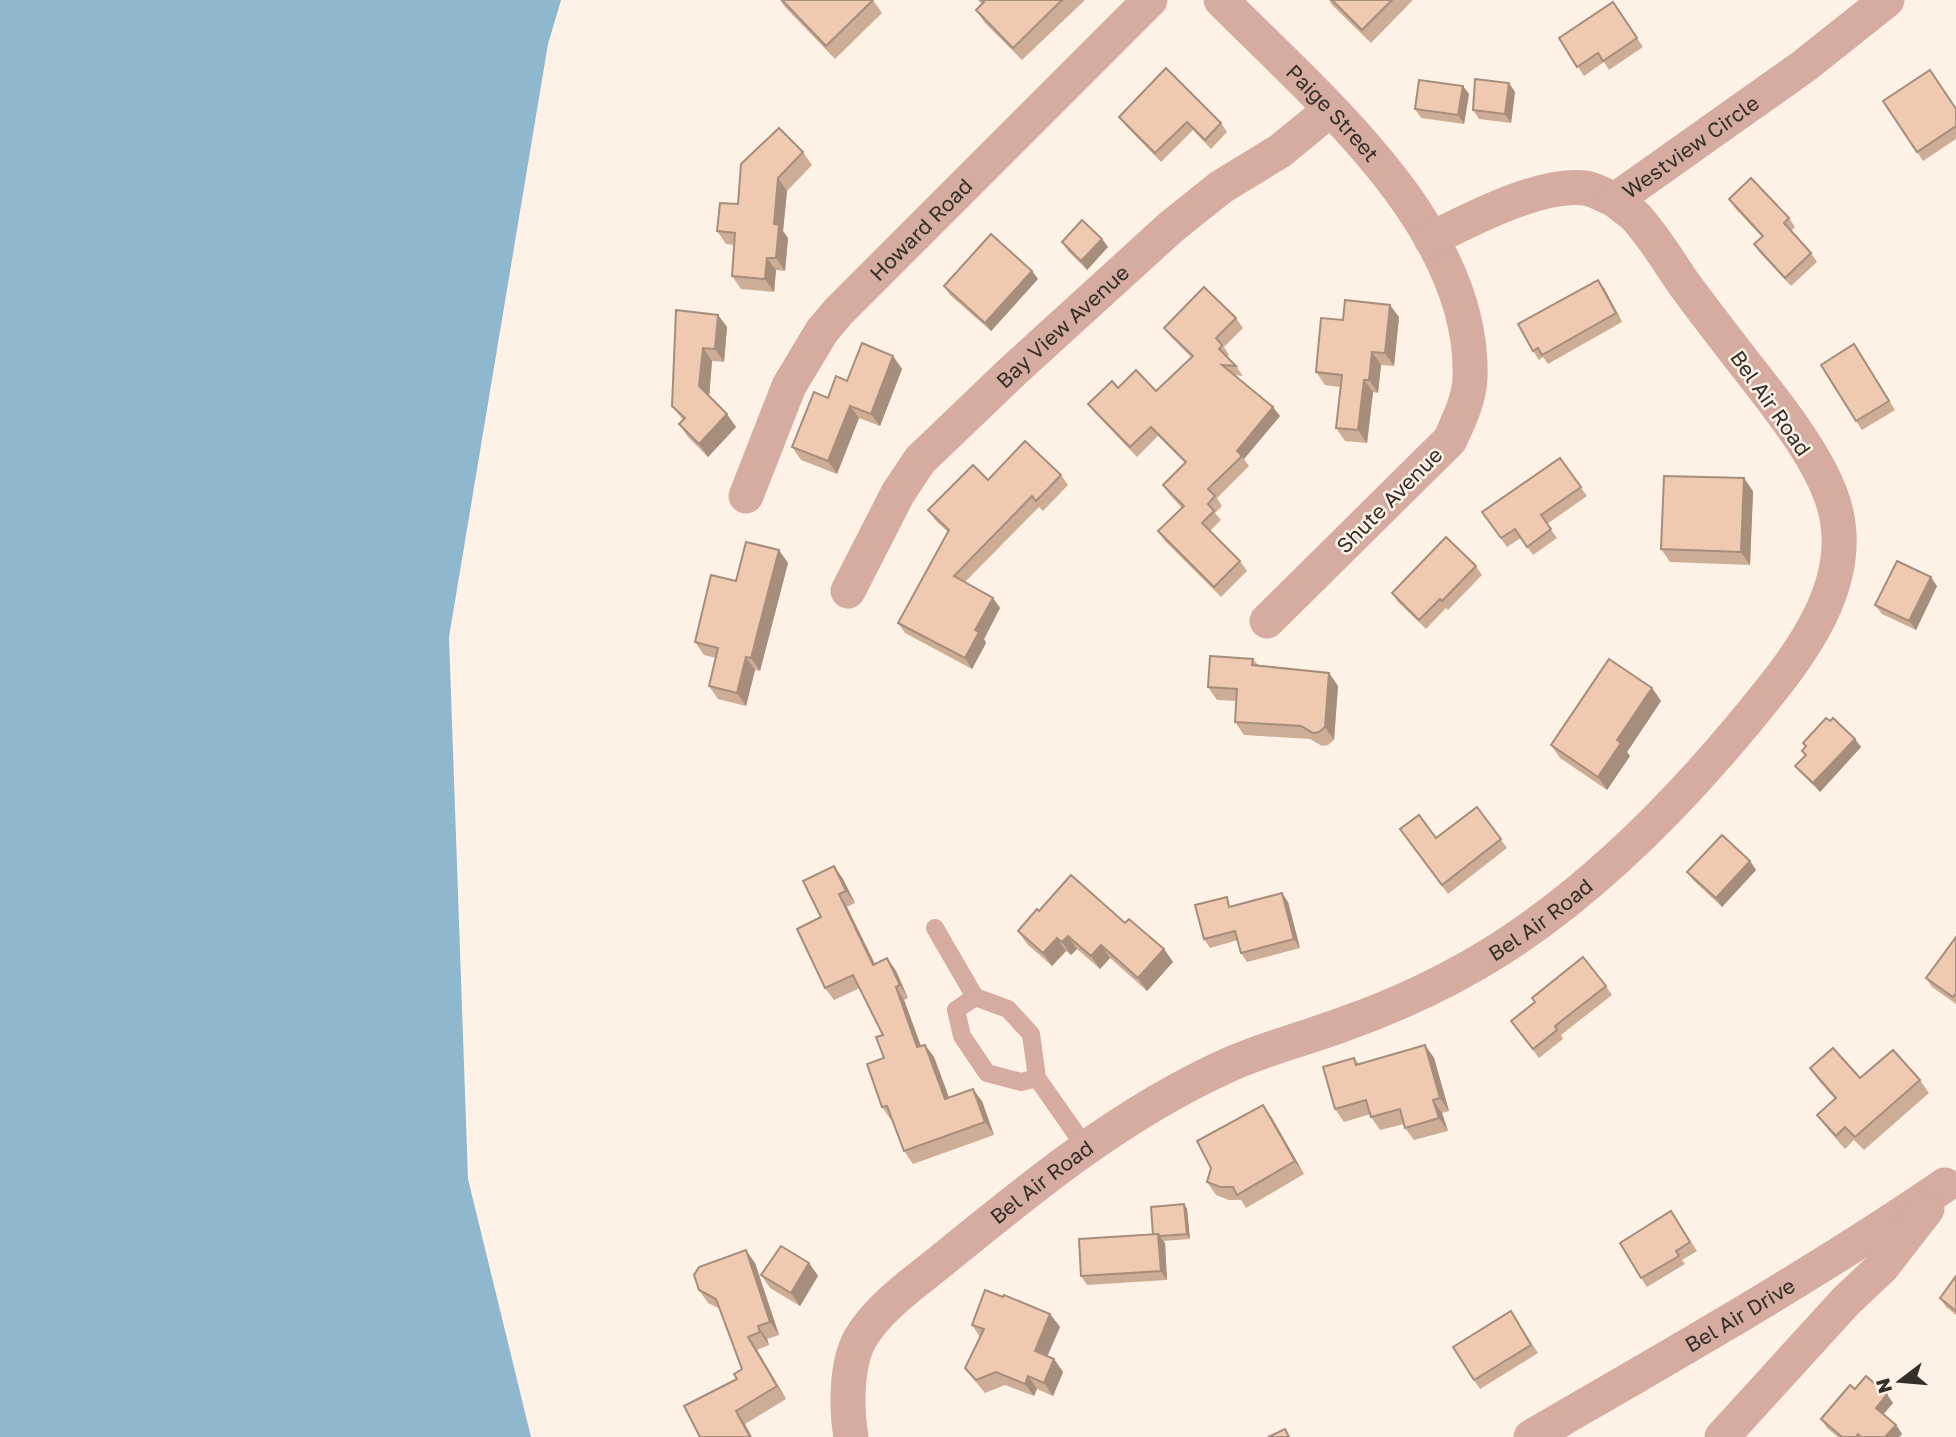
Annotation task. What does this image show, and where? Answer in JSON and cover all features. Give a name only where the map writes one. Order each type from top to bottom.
[{"type":"street","name":"Howard Road","points":[[746,496],[789,386],[822,331],[1150,0]]},
{"type":"street","name":"Paige Street","points":[[1221,0],[1330,110],[1403,194],[1432,239]]},
{"type":"street","name":"Westview Circle","points":[[1432,239],[1483,214],[1553,189],[1587,188],[1615,200],[1804,66],[1887,0]]},
{"type":"street","name":"Bay View Avenue","points":[[848,591],[898,493],[920,460],[1013,371],[1171,228],[1221,187],[1280,151],[1330,110]]},
{"type":"street","name":"Bel Air Road","points":[[851,1437],[847,1416],[850,1379],[858,1343],[893,1301],[935,1266],[1086,1148],[1160,1100],[1226,1066],[1406,1000],[1499,950],[1600,873],[1650,826],[1707,768],[1802,651],[1827,603],[1838,561],[1839,525],[1831,495],[1817,467],[1774,401],[1636,217],[1615,200]]},
{"type":"street","name":"Shute Avenue","points":[[1268,621],[1450,440],[1460,418],[1470,381],[1464,317],[1432,239]]},
{"type":"street","name":"Bel Air Drive","points":[[1531,1437],[1828,1261],[1950,1177]]},
{"type":"street","points":[[1722,1437],[1846,1301],[1882,1267],[1950,1177]]},
{"type":"lane","points":[[935,928],[975,997],[1008,1009],[1031,1034],[1037,1078],[1086,1148]]},
{"type":"lane","points":[[975,997],[956,1010],[962,1036],[987,1073],[1021,1083],[1037,1078]]},
{"type":"water","points":[[0,0],[561,0],[548,44],[449,637],[468,1179],[531,1437],[0,1437]]},
{"type":"building","points":[[782,0],[873,0],[826,46]]},
{"type":"building","points":[[981,0],[1062,0],[1013,48],[976,10],[984,2]]},
{"type":"building","points":[[1332,0],[1392,0],[1362,30]]},
{"type":"building","points":[[1613,2],[1637,38],[1603,61],[1598,53],[1577,67],[1559,38]]},
{"type":"building","points":[[1166,68],[1221,123],[1205,140],[1187,122],[1155,153],[1119,117]]},
{"type":"building","points":[[1930,70],[1956,109],[1956,126],[1917,152],[1883,101]]},
{"type":"building","points":[[1475,79],[1509,83],[1505,114],[1473,110]]},
{"type":"building","points":[[1419,80],[1463,86],[1458,115],[1415,109]]},
{"type":"building","points":[[779,128],[803,152],[778,178],[774,224],[779,225],[776,258],[767,258],[765,279],[732,276],[735,233],[717,231],[720,203],[738,204],[741,164]]},
{"type":"building","points":[[1751,178],[1789,218],[1784,223],[1811,253],[1785,278],[1754,244],[1763,236],[1729,199]]},
{"type":"building","points":[[1082,220],[1102,239],[1081,261],[1062,242]]},
{"type":"building","points":[[991,234],[1032,271],[985,323],[944,286]]},
{"type":"building","points":[[1598,280],[1616,313],[1542,355],[1538,348],[1533,351],[1518,324]]},
{"type":"building","points":[[1204,287],[1236,318],[1216,338],[1222,345],[1219,349],[1236,366],[1222,365],[1273,407],[1237,451],[1242,456],[1208,489],[1215,496],[1208,504],[1214,511],[1202,523],[1240,561],[1214,587],[1158,531],[1184,506],[1163,485],[1186,462],[1151,427],[1130,447],[1088,404],[1112,381],[1118,388],[1136,370],[1156,391],[1193,356],[1164,328]]},
{"type":"building","points":[[1345,300],[1390,305],[1385,353],[1372,352],[1369,380],[1364,380],[1358,430],[1336,428],[1342,375],[1316,372],[1321,318],[1343,320]]},
{"type":"building","points":[[676,310],[718,315],[715,349],[703,348],[699,386],[727,414],[699,444],[679,424],[685,418],[672,406]]},
{"type":"building","points":[[862,343],[893,356],[871,414],[850,406],[828,461],[792,447],[814,392],[828,398],[836,376],[847,381]]},
{"type":"building","points":[[1854,344],[1889,401],[1856,421],[1821,365]]},
{"type":"building","points":[[1025,441],[1061,475],[1036,501],[1032,496],[954,576],[993,598],[975,630],[979,632],[965,658],[898,623],[949,530],[928,510],[973,465],[988,480]]},
{"type":"building","points":[[1560,458],[1581,487],[1541,515],[1551,529],[1527,547],[1515,529],[1501,538],[1482,512]]},
{"type":"building","points":[[1664,476],[1744,478],[1741,552],[1661,549]]},
{"type":"building","points":[[1446,537],[1476,566],[1419,620],[1392,593]]},
{"type":"building","points":[[746,542],[779,550],[751,658],[746,657],[737,693],[709,686],[718,648],[695,642],[711,575],[736,581]]},
{"type":"building","points":[[1897,561],[1931,577],[1909,621],[1875,605]]},
{"type":"building","points":[[1210,656],[1253,659],[1252,665],[1329,673],[1325,727],[1313,733],[1301,726],[1235,722],[1237,689],[1208,687]]},
{"type":"building","points":[[1609,659],[1652,688],[1617,740],[1621,743],[1598,777],[1551,745]]},
{"type":"building","points":[[1826,718],[1830,721],[1833,718],[1855,739],[1813,783],[1795,766],[1806,755],[1802,751],[1806,746],[1803,743]]},
{"type":"building","points":[[1477,807],[1501,839],[1442,885],[1400,829],[1419,815],[1436,838]]},
{"type":"building","points":[[1722,835],[1750,861],[1716,898],[1687,872]]},
{"type":"building","points":[[834,866],[846,891],[839,894],[873,965],[887,958],[900,985],[896,987],[917,1047],[925,1045],[945,1099],[973,1089],[985,1122],[904,1151],[887,1106],[882,1107],[867,1064],[884,1058],[876,1037],[883,1035],[853,975],[825,988],[797,929],[821,917],[803,881]]},
{"type":"building","points":[[1071,875],[1125,923],[1129,919],[1164,949],[1138,978],[1101,945],[1091,956],[1068,936],[1062,942],[1057,938],[1043,953],[1018,931]]},
{"type":"building","points":[[1282,893],[1294,939],[1241,953],[1235,931],[1204,939],[1195,905],[1227,897],[1229,907]]},
{"type":"building","points":[[1956,937],[1956,993],[1953,997],[1926,978]]},
{"type":"building","points":[[1583,957],[1606,986],[1555,1026],[1557,1030],[1533,1049],[1511,1021],[1535,1002],[1532,998]]},
{"type":"building","points":[[1425,1045],[1440,1098],[1433,1100],[1439,1118],[1405,1128],[1400,1109],[1371,1117],[1366,1100],[1335,1109],[1323,1067],[1354,1058],[1356,1065]]},
{"type":"building","points":[[1833,1048],[1860,1078],[1893,1050],[1920,1080],[1855,1137],[1845,1127],[1836,1136],[1817,1115],[1836,1098],[1810,1068]]},
{"type":"building","points":[[1263,1105],[1295,1161],[1237,1195],[1233,1187],[1220,1187],[1207,1182],[1211,1168],[1197,1141]]},
{"type":"building","points":[[1184,1204],[1187,1234],[1153,1235],[1151,1207]]},
{"type":"building","points":[[1671,1211],[1690,1242],[1676,1251],[1679,1256],[1641,1278],[1620,1243]]},
{"type":"building","points":[[1158,1234],[1161,1271],[1081,1276],[1079,1239]]},
{"type":"building","points":[[781,1246],[809,1263],[791,1293],[761,1275]]},
{"type":"building","points":[[746,1250],[770,1322],[758,1326],[760,1332],[748,1337],[777,1386],[736,1411],[750,1437],[700,1437],[684,1406],[737,1379],[734,1374],[742,1369],[716,1299],[699,1290],[694,1275],[699,1267]]},
{"type":"building","points":[[1956,1276],[1956,1311],[1940,1298]]},
{"type":"building","points":[[985,1290],[1050,1314],[1035,1351],[1054,1359],[1044,1383],[1028,1376],[1025,1384],[996,1372],[976,1380],[965,1368],[984,1329],[972,1325]]},
{"type":"building","points":[[1511,1311],[1531,1345],[1474,1380],[1453,1347]]},
{"type":"building","points":[[1866,1376],[1887,1394],[1876,1408],[1896,1425],[1885,1437],[1861,1437],[1858,1434],[1856,1437],[1842,1437],[1821,1419],[1850,1385],[1855,1389]]},
{"type":"building","points":[[1285,1429],[1289,1437],[1268,1437]]}]
